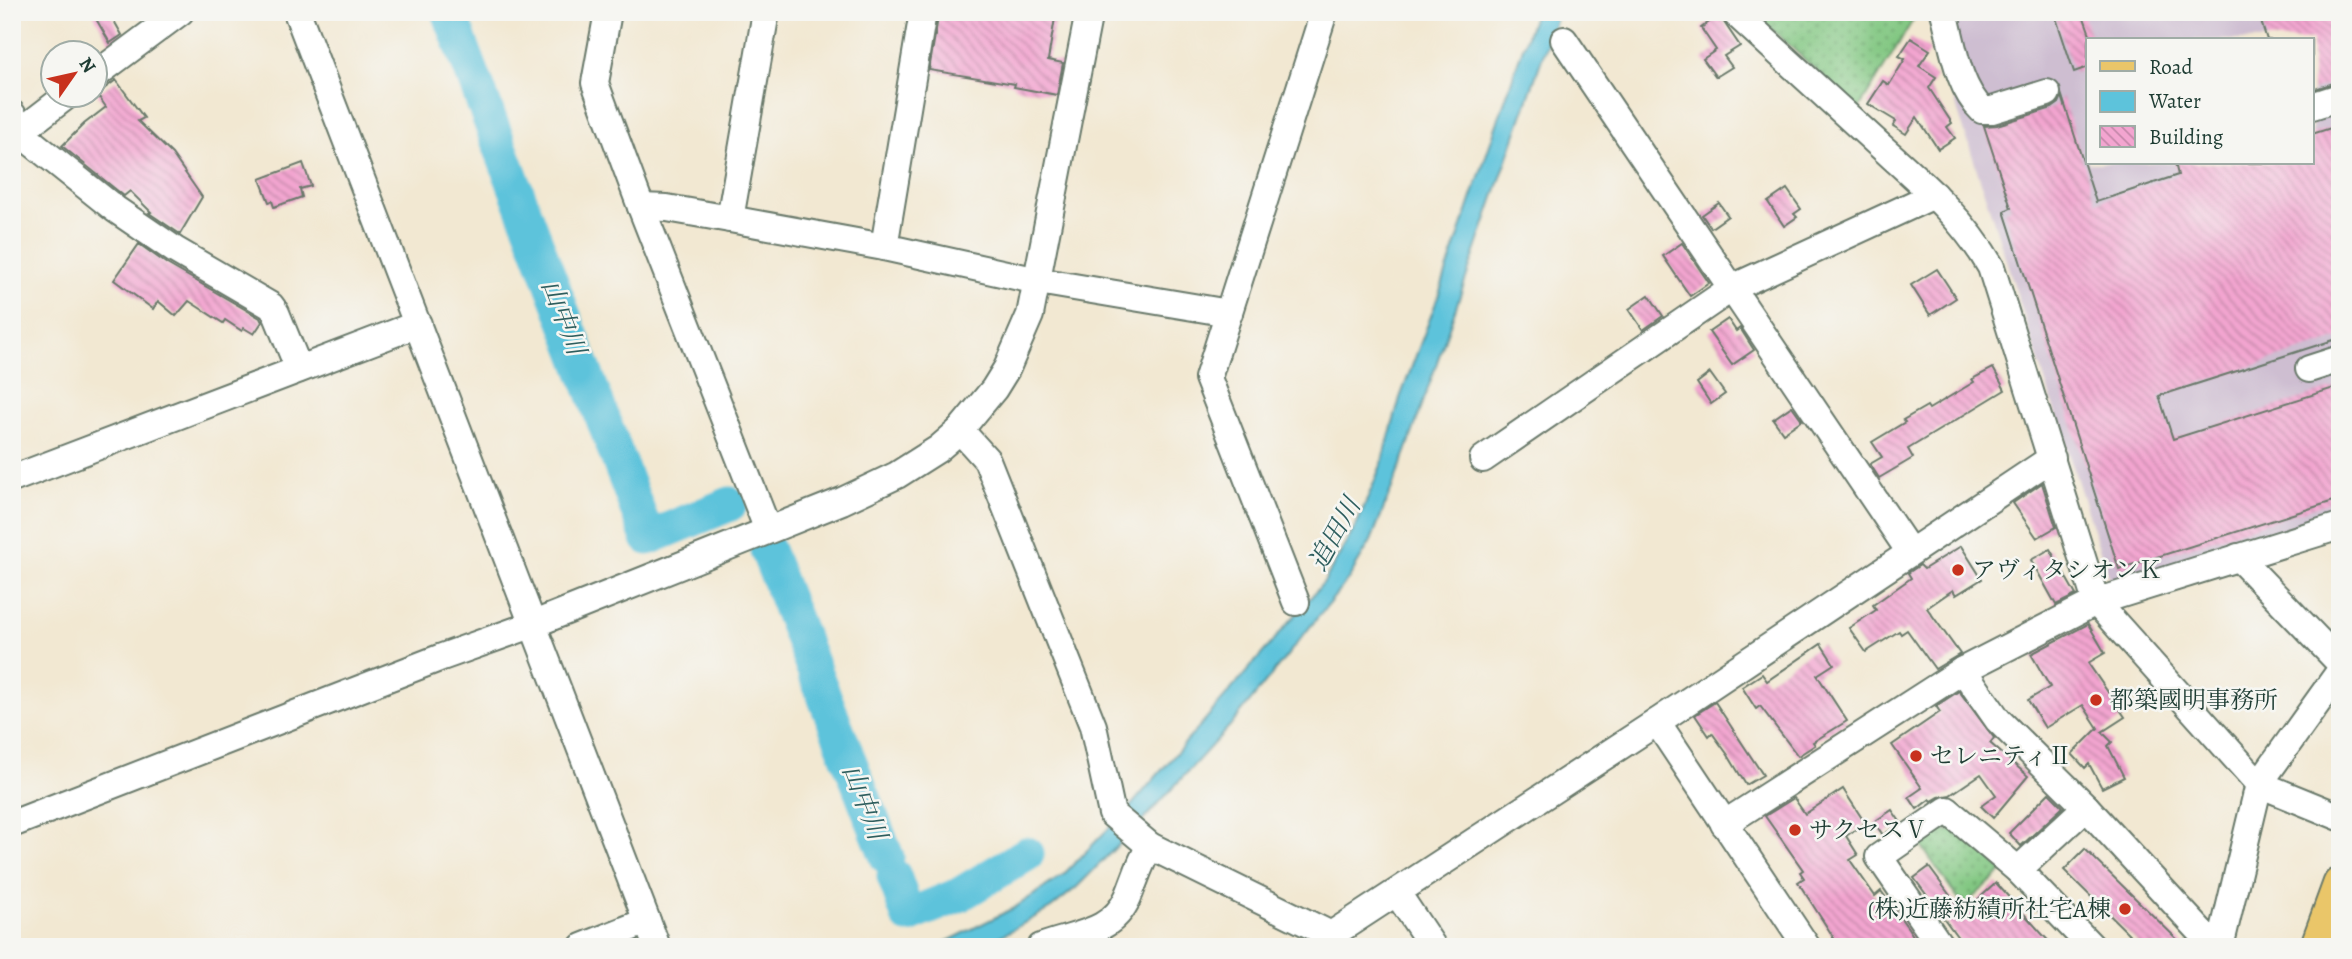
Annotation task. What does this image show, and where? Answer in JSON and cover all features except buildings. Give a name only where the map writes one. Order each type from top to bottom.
[{"type":"main road","points":[[2317,947],[2340,884]]},
{"type":"street","points":[[108,66],[180,12]]},
{"type":"street","points":[[298,12],[657,947]]},
{"type":"street","points":[[608,12],[595,83],[768,530]]},
{"type":"street","points":[[730,219],[766,12]]},
{"type":"street","points":[[884,247],[923,12]]},
{"type":"street","points":[[12,824],[442,657],[534,624],[768,530],[897,475],[939,449],[960,430],[994,389],[1007,368],[1030,315],[1089,12]]},
{"type":"street","points":[[1296,602],[1209,383],[1209,373],[1324,12]]},
{"type":"street","points":[[1734,12],[1934,195],[1967,229],[1991,267],[2095,602],[2259,784],[2340,817]]},
{"type":"street","points":[[1944,12],[1965,86],[1973,101],[1982,110],[1992,110],[2047,93]]},
{"type":"street","points":[[1564,40],[1910,552]]},
{"type":"street","points":[[2314,105],[2340,97]]},
{"type":"street","points":[[46,108],[15,127],[155,237],[271,306],[299,369]]},
{"type":"street","points":[[1483,459],[1732,288],[1934,195]]},
{"type":"street","points":[[641,207],[667,208],[730,219],[884,247],[1038,281],[1229,313]]},
{"type":"street","points":[[12,480],[418,324]]},
{"type":"street","points":[[2309,369],[2340,359]]},
{"type":"street","points":[[960,430],[987,460],[1088,714],[1107,787],[1143,856],[1127,899],[1119,914],[1109,923],[1093,932],[1041,947]]},
{"type":"street","points":[[1131,830],[1333,941],[1397,893],[2052,458]]},
{"type":"street","points":[[1724,824],[1963,670],[2095,602],[2340,526]]},
{"type":"street","points":[[2238,557],[2340,663]]},
{"type":"street","points":[[1963,670],[1997,720],[2086,807],[2217,947]]},
{"type":"street","points":[[2217,947],[2259,784],[2340,671]]},
{"type":"street","points":[[1657,722],[1807,947]]},
{"type":"street","points":[[2018,870],[2086,807]]},
{"type":"street","points":[[1941,947],[1879,857],[1947,810],[2018,870],[2092,947]]},
{"type":"street","points":[[1397,893],[1433,947]]},
{"type":"street","points":[[582,947],[647,921]]},
{"type":"shaded area","points":[[1926,12],[2340,12],[2340,512],[2111,585]]},
{"type":"green space","points":[[1754,12],[1918,12],[1858,110]]},
{"type":"green space","points":[[1942,825],[1947,832],[1955,827],[2003,871],[1963,906],[1918,841]]},
{"type":"water","points":[[1535,12],[1558,12],[1406,452],[1371,541],[1347,581],[1236,719],[1136,828],[1123,815],[1324,582],[1357,524],[1382,463],[1400,398],[1438,297]]},
{"type":"water","points":[[1112,825],[1128,835],[1077,887],[1051,908],[981,947],[936,947],[1014,908],[1063,875]]},
{"type":"waterway","name":"山中川","points":[[449,12],[648,538],[730,504]]},
{"type":"waterway","name":"山中川","points":[[767,550],[887,857]]},
{"type":"waterway","name":"山中川","points":[[894,876],[908,916],[959,895],[1027,854]]},
{"type":"place","name":"アヴィタシオンＫ","points":[[1958,570]]},
{"type":"place","name":"都築國明事務所","points":[[2096,700]]},
{"type":"place","name":"セレニティⅡ","points":[[1916,756]]},
{"type":"place","name":"サクセスⅤ","points":[[1795,830]]},
{"type":"place","name":"(株)近藤紡績所社宅A棟","points":[[2125,909]]},
{"type":"water label","name":"追田川","points":[[1334,534]]}]
